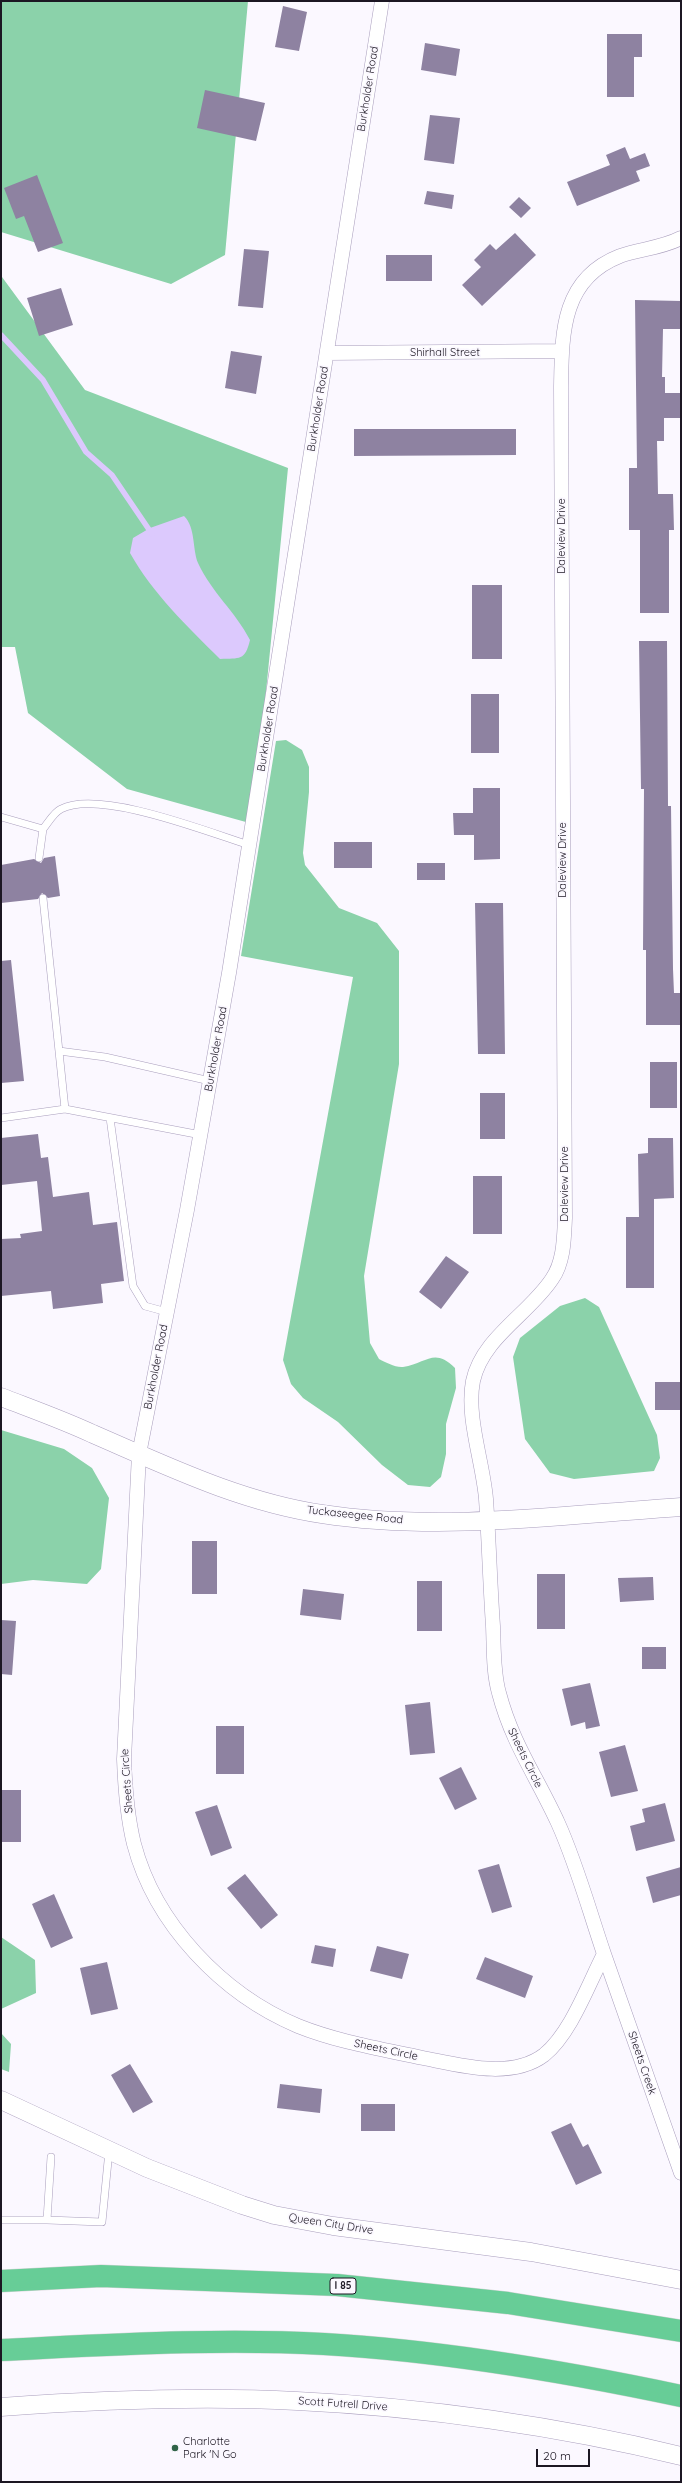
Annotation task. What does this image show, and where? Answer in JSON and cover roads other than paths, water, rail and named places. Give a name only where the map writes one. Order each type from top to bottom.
[{"type":"highway","name":"I 85","points":[[1,2281],[101,2276],[337,2285],[508,2303],[681,2332]]},
{"type":"highway","points":[[1,2350],[210,2343],[324,2344],[466,2356],[574,2373],[681,2396]]},
{"type":"street","name":"Burkholder Road","points":[[139,1454],[201,1135],[250,845],[382,1]]},
{"type":"street","name":"Daleview Drive","points":[[486,1520],[486,1497],[472,1406],[475,1373],[486,1351],[553,1279],[563,1248],[565,1218],[563,329],[571,301],[594,270],[621,256],[681,238]]},
{"type":"street","name":"Shirhall Street","points":[[327,353],[562,351]]},
{"type":"street","name":"Tuckaseegee Road","points":[[1,1397],[235,1492],[321,1514],[388,1521],[486,1520],[681,1507]]},
{"type":"street","name":"Sheets Circle","points":[[139,1454],[124,1759],[126,1802],[134,1844],[149,1886],[162,1912],[202,1960],[262,2007],[297,2026],[356,2044],[455,2064],[494,2069],[529,2063],[544,2055],[558,2041],[604,1954],[567,1844],[510,1728],[499,1691],[495,1663],[486,1520]]},
{"type":"street","name":"Sheets Creek","points":[[604,1954],[681,2173]]},
{"type":"street","name":"Queen City Drive","points":[[1,2100],[109,2151],[242,2205],[274,2215],[334,2226],[531,2252],[681,2280]]},
{"type":"street","name":"Scott Futrell Drive","points":[[1,2407],[221,2399],[319,2402],[388,2407],[554,2429],[681,2456]]},
{"type":"lane","points":[[39,858],[43,829],[59,809],[76,804],[94,803],[136,810],[250,845]]},
{"type":"lane","points":[[1,817],[43,829]]},
{"type":"lane","points":[[43,898],[65,1109]]},
{"type":"lane","points":[[59,1051],[105,1057],[210,1081]]},
{"type":"lane","points":[[1,1118],[65,1109],[201,1135]]},
{"type":"lane","points":[[110,1118],[133,1286],[145,1306],[167,1312]]},
{"type":"lane","points":[[1,2220],[102,2222],[109,2151]]},
{"type":"lane","points":[[47,2220],[50,2157]]},
{"type":"waterway","points":[[1,335],[43,380],[86,452],[112,475],[152,534]]},
{"type":"place","name":"Charlotte Park 'N Go","points":[[175,2448]]}]
